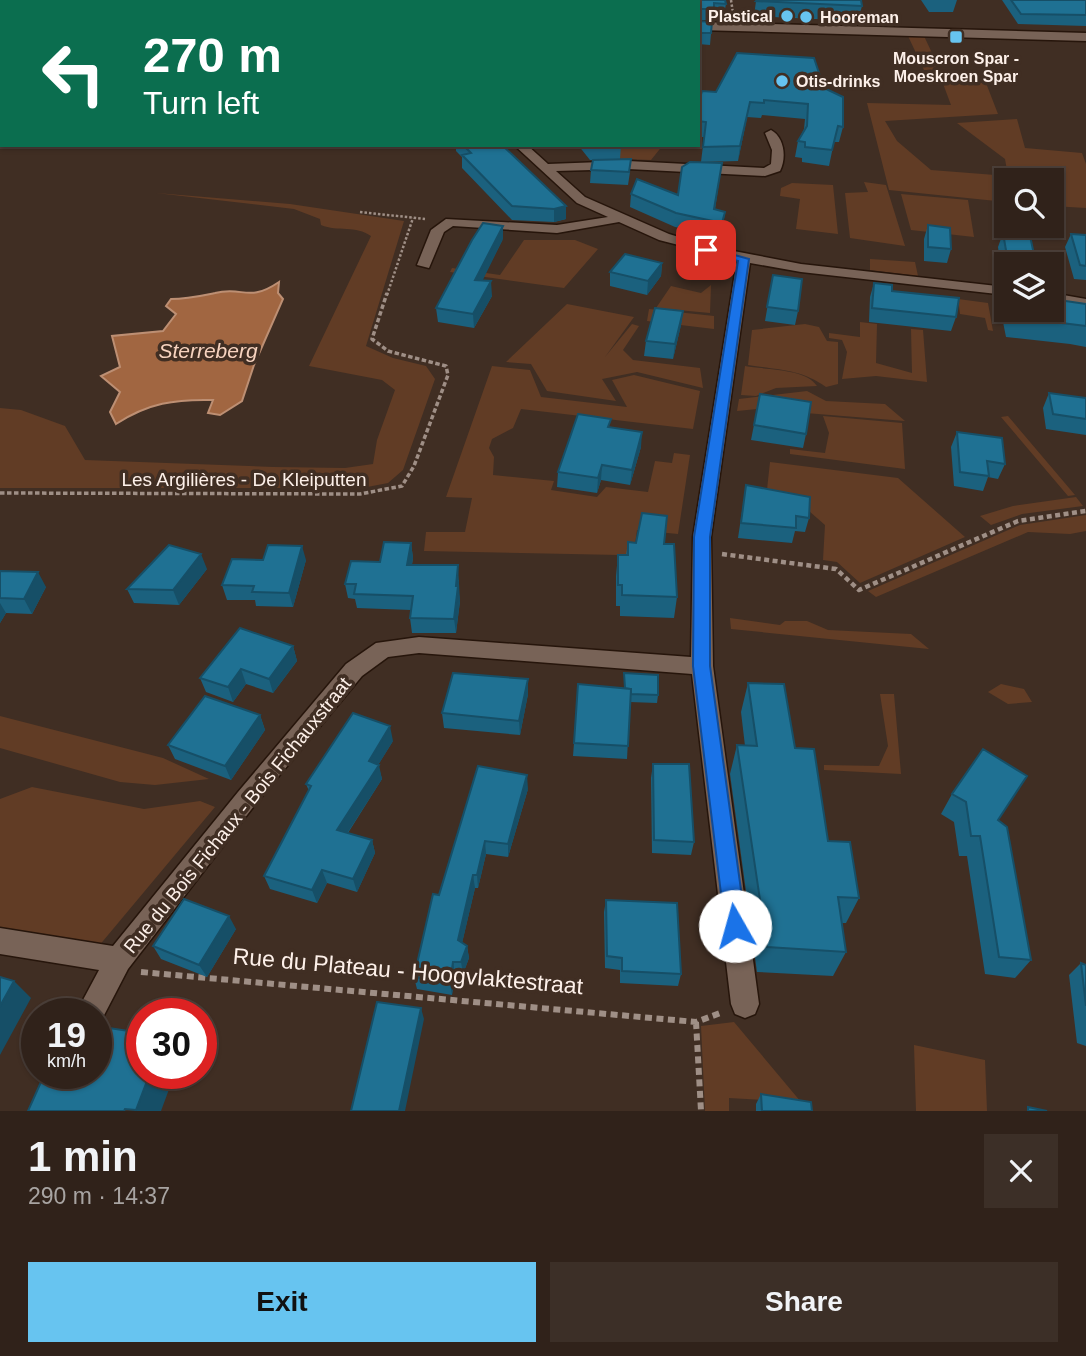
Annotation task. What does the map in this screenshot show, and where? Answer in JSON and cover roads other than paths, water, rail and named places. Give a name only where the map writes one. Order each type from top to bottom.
[{"type":"main road","points":[[700,26],[1086,37]]},
{"type":"street","points":[[545,168],[628,165],[765,172],[776,168],[779,163],[775,138],[771,133]]},
{"type":"street","points":[[522,147],[581,200],[664,237],[744,259],[994,290]]},
{"type":"street","points":[[424,265],[438,230],[451,222],[566,232],[593,228],[620,217]]},
{"type":"street","points":[[744,259],[702,552],[702,666],[746,1004]]},
{"type":"street","points":[[1064,299],[1086,303]]},
{"type":"street","name":"Rue du Bois Fichaux - Bois Fichauxstraat","points":[[98,998],[119,960],[246,799],[346,680],[383,649],[419,645],[702,666]]},
{"type":"street","points":[[0,941],[119,960]]},
{"type":"water","name":"Sterreberg","points":[[279,282],[278,293],[283,299],[254,365],[242,401],[220,415],[208,413],[213,400],[186,400],[162,404],[139,411],[116,424],[110,412],[120,392],[101,376],[120,367],[112,336],[163,331],[176,314],[166,306],[171,299],[225,291],[260,292]]},
{"type":"place","name":"Plastical","points":[[787,16]]},
{"type":"place","name":"Hooreman","points":[[806,17]]},
{"type":"place","name":"Mouscron Spar - Moeskroen Spar","points":[[956,37]]},
{"type":"place","name":"Otis-drinks","points":[[782,81]]}]
